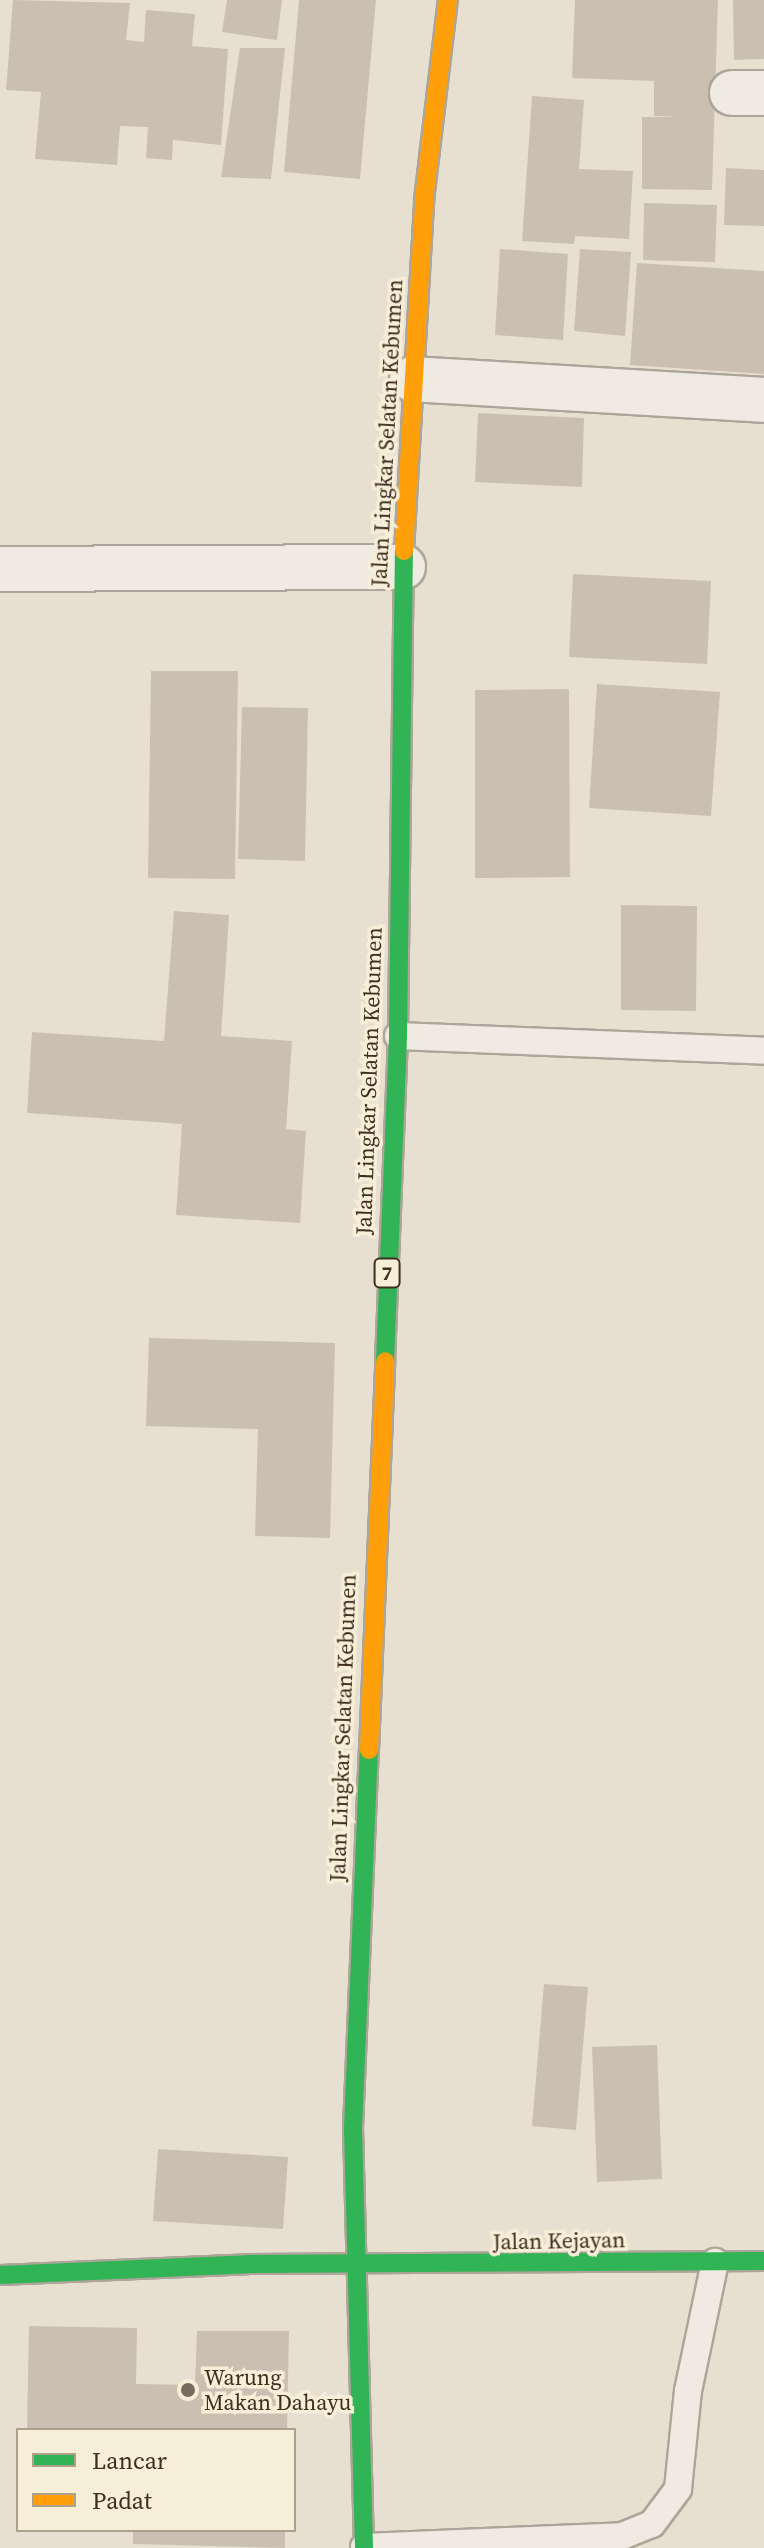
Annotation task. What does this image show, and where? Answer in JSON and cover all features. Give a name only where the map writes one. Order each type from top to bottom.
[{"type":"main road","name":"Jalan Lingkar Selatan Kebumen","points":[[364,2548],[353,2112],[398,1036],[403,567],[424,200],[448,0]]},
{"type":"main road","name":"Jalan Kejayan","points":[[0,2275],[248,2264],[356,2266],[764,2261]]},
{"type":"street","points":[[412,379],[764,400]]},
{"type":"street","points":[[0,569],[403,567]]},
{"type":"lane","points":[[398,1036],[764,1051]]},
{"type":"lane","points":[[364,2548],[622,2536],[652,2524],[678,2489],[688,2391],[715,2262]]},
{"type":"building","points":[[13,0],[130,3],[126,40],[144,42],[146,10],[195,14],[192,46],[228,49],[221,145],[173,140],[172,160],[146,158],[148,127],[120,126],[117,165],[35,159],[41,92],[6,90]]},
{"type":"building","points":[[227,0],[282,0],[277,40],[222,32]]},
{"type":"building","points":[[299,0],[376,0],[360,179],[284,172]]},
{"type":"building","points":[[575,0],[718,0],[712,190],[642,189],[642,117],[679,117],[654,116],[654,81],[572,78]]},
{"type":"building","points":[[733,0],[764,0],[764,59],[734,60]]},
{"type":"building","points":[[240,48],[285,48],[271,179],[221,177]]},
{"type":"building","points":[[532,96],[584,100],[579,169],[633,171],[629,239],[575,236],[574,244],[522,241]]},
{"type":"building","points":[[726,168],[764,170],[764,226],[724,225]]},
{"type":"building","points":[[644,203],[717,205],[715,262],[643,260]]},
{"type":"building","points":[[500,249],[568,254],[563,340],[495,335]]},
{"type":"building","points":[[580,249],[631,252],[625,336],[574,331]]},
{"type":"building","points":[[637,263],[764,271],[764,374],[630,365]]},
{"type":"building","points":[[478,413],[584,418],[582,487],[475,482]]},
{"type":"building","points":[[573,574],[711,581],[707,664],[569,657]]},
{"type":"building","points":[[151,671],[238,671],[235,879],[148,878]]},
{"type":"building","points":[[597,684],[720,692],[711,816],[589,808]]},
{"type":"building","points":[[569,689],[570,877],[475,878],[475,690]]},
{"type":"building","points":[[242,707],[308,708],[305,861],[238,859]]},
{"type":"building","points":[[621,905],[697,906],[696,1011],[621,1010]]},
{"type":"building","points":[[174,911],[229,915],[221,1036],[292,1041],[286,1129],[306,1131],[300,1223],[176,1215],[182,1124],[27,1113],[32,1032],[164,1041]]},
{"type":"building","points":[[149,1338],[335,1343],[330,1538],[255,1536],[258,1429],[146,1426]]},
{"type":"building","points":[[544,1984],[588,1987],[576,2130],[532,2126]]},
{"type":"building","points":[[657,2045],[662,2179],[597,2182],[592,2047]]},
{"type":"building","points":[[158,2149],[288,2157],[283,2229],[153,2221]]},
{"type":"building","points":[[29,2326],[137,2328],[136,2384],[195,2385],[197,2331],[289,2331],[287,2428],[27,2428]]},
{"type":"building","points":[[133,2532],[285,2532],[285,2548],[133,2544]]},
{"type":"traffic: fast","points":[[385,1361],[398,1036],[404,551]]},
{"type":"traffic: fast","points":[[364,2548],[353,2128],[369,1750]]},
{"type":"traffic: fast","points":[[0,2275],[248,2264],[764,2261]]},
{"type":"traffic: slow","points":[[404,551],[424,200],[448,0]]},
{"type":"traffic: slow","points":[[369,1750],[385,1361]]},
{"type":"place","name":"Warung Makan Dahayu","points":[[188,2390]]}]
